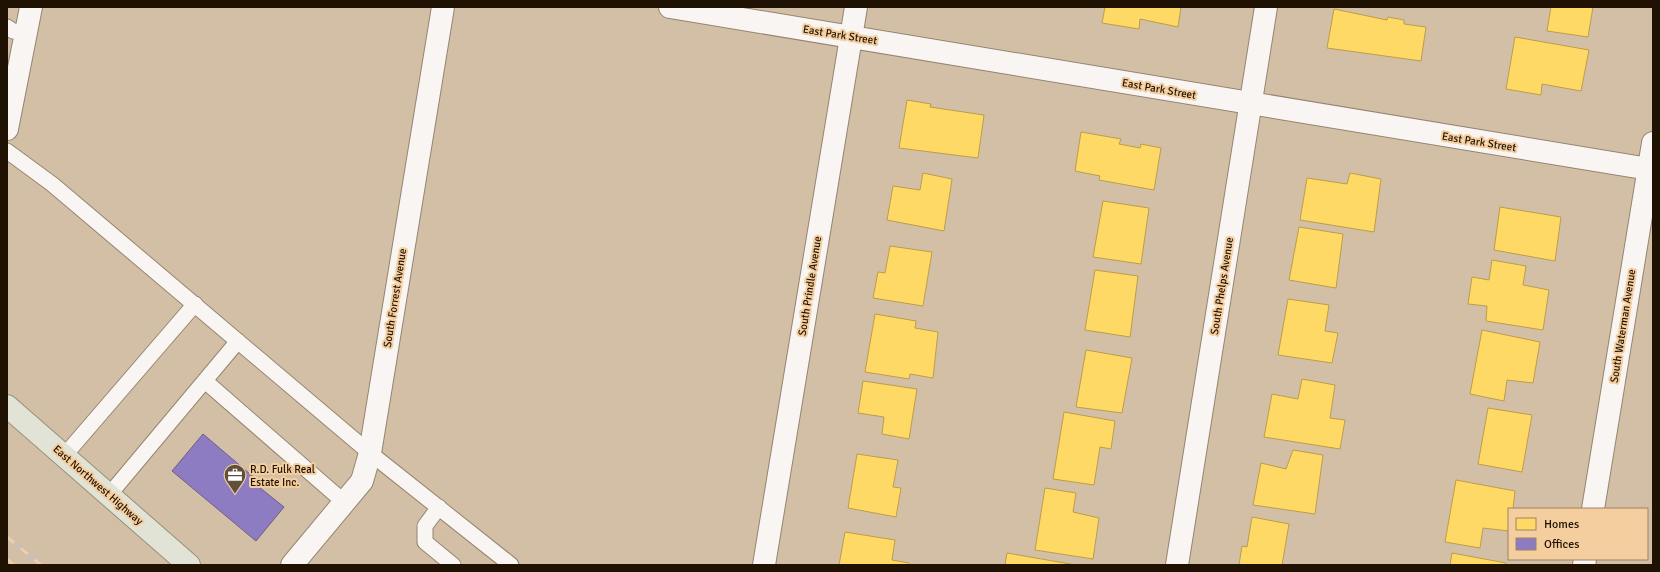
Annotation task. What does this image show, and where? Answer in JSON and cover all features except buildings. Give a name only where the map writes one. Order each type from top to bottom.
[{"type":"main road","name":"East Northwest Highway","points":[[7,406],[190,565]]},
{"type":"street","points":[[7,128],[16,30],[30,7]]},
{"type":"street","name":"South Forrest Avenue","points":[[292,565],[362,481],[370,453],[443,7]]},
{"type":"street","name":"East Park Street","points":[[670,7],[1649,170]]},
{"type":"street","name":"South Prindle Avenue","points":[[764,565],[856,7]]},
{"type":"street","name":"South Phelps Avenue","points":[[1177,565],[1266,7]]},
{"type":"street","name":"South Waterman Avenue","points":[[1593,508],[1653,143]]},
{"type":"lane","points":[[7,151],[52,184],[370,453],[511,565]]},
{"type":"lane","points":[[64,456],[195,304]]},
{"type":"lane","points":[[109,495],[238,341]]},
{"type":"lane","points":[[205,381],[344,502]]},
{"type":"lane","points":[[439,508],[425,526],[425,542],[453,565]]},
{"type":"railway","points":[[7,537],[41,565]]},
{"type":"railway","points":[[7,559],[14,565]]},
{"type":"place","name":"R.D. Fulk Real Estate Inc.","points":[[235,494]]}]
